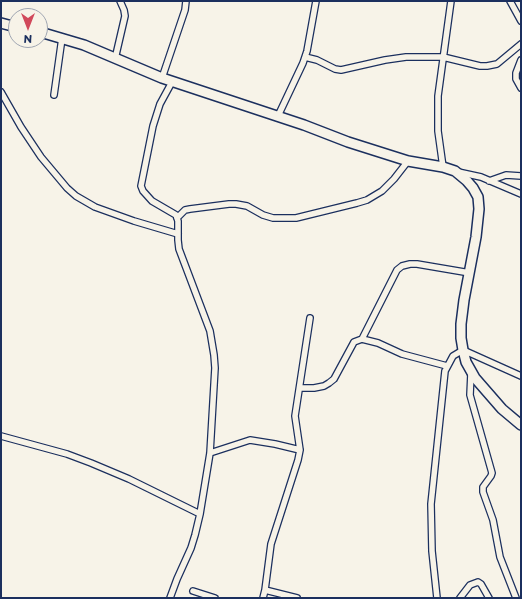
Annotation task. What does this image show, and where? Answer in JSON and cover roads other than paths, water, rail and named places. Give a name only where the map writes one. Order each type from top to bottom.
[{"type":"highway","points":[[48,34],[84,45],[172,82],[278,116],[348,142],[408,161],[443,167],[455,171],[470,185],[478,197],[479,209],[478,224],[461,324],[461,338],[466,362],[471,373],[491,398],[521,425]]},
{"type":"street","points":[[115,59],[125,16],[120,1]]},
{"type":"street","points":[[162,78],[185,10],[186,1]]},
{"type":"street","points":[[278,116],[305,57],[316,1]]},
{"type":"street","points":[[443,167],[438,115],[440,81],[451,1]]},
{"type":"street","points":[[510,1],[521,21]]},
{"type":"street","points":[[54,95],[62,38]]},
{"type":"street","points":[[305,57],[313,58],[335,69],[341,70],[395,58],[443,57],[480,66],[493,66],[498,64],[521,44]]},
{"type":"street","points":[[521,60],[516,73],[516,79],[521,88]]},
{"type":"street","points":[[170,598],[191,548],[200,514],[210,453],[214,355],[210,331],[179,249],[178,221],[176,215],[148,197],[141,186],[153,126],[160,104],[172,82]]},
{"type":"street","points":[[1,92],[21,127],[41,157],[67,188],[76,196],[95,207],[134,221],[178,234]]},
{"type":"street","points":[[177,218],[185,210],[230,204],[247,206],[263,215],[273,218],[296,218],[357,203],[367,200],[382,190],[394,179],[408,161]]},
{"type":"street","points":[[455,171],[470,174],[521,194]]},
{"type":"street","points":[[489,181],[506,175],[521,176]]},
{"type":"street","points":[[362,339],[397,270],[402,266],[417,264],[470,273]]},
{"type":"street","points":[[263,598],[271,544],[295,474],[300,450],[295,416],[310,318]]},
{"type":"street","points":[[300,388],[319,387],[329,383],[334,379],[354,342],[362,339],[378,343],[402,354],[447,366]]},
{"type":"street","points":[[437,598],[432,551],[432,504],[445,371],[453,356],[463,350],[521,376]]},
{"type":"street","points":[[471,373],[470,395],[492,473],[483,487],[484,492],[493,520],[500,557],[516,598]]},
{"type":"street","points":[[1,436],[67,454],[91,463],[129,479],[200,514]]},
{"type":"street","points":[[210,453],[250,440],[300,450]]},
{"type":"street","points":[[460,598],[470,585],[475,582],[481,584],[489,598]]},
{"type":"street","points":[[265,590],[297,598]]},
{"type":"street","points":[[193,591],[216,598]]}]
